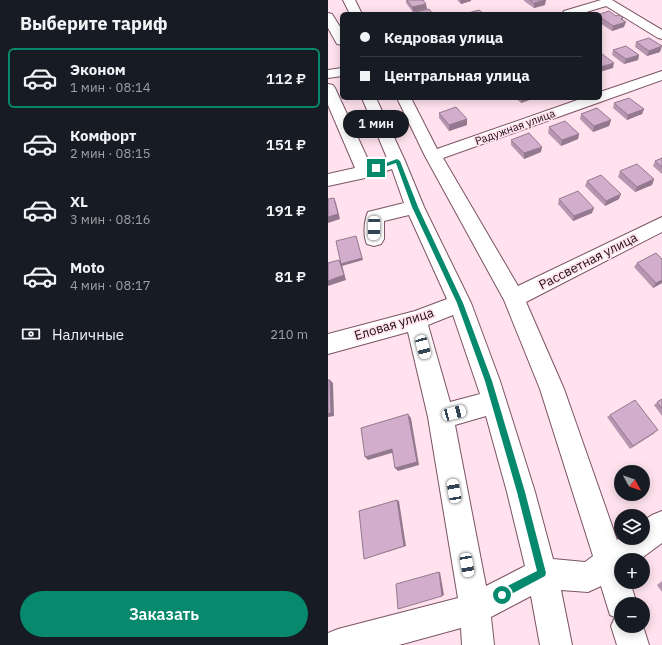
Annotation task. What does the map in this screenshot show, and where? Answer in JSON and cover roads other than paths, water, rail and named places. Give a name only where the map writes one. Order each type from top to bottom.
[{"type":"street","points":[[349,0],[355,12]]},
{"type":"street","points":[[581,0],[592,7]]},
{"type":"street","points":[[575,12],[607,2],[662,35]]},
{"type":"street","points":[[328,17],[340,38]]},
{"type":"street","points":[[328,74],[340,72]]},
{"type":"street","name":"Радужная улица","points":[[602,97],[662,75]]},
{"type":"street","points":[[328,88],[365,172]]},
{"type":"street","points":[[370,100],[397,161],[415,207],[460,303],[494,402],[521,492],[542,573],[556,645]]},
{"type":"street","points":[[405,100],[433,156],[514,298],[552,389],[610,563],[619,597]]},
{"type":"street","name":"Радужная улица","points":[[433,156],[593,100]]},
{"type":"street","points":[[328,180],[365,172],[397,161]]},
{"type":"street","points":[[374,239],[375,217],[415,207]]},
{"type":"street","name":"Рассветная улица","points":[[514,298],[662,224]]},
{"type":"street","name":"Еловая улица","points":[[328,344],[416,320],[460,303]]},
{"type":"street","points":[[416,320],[441,417],[475,609],[478,645]]},
{"type":"street","points":[[441,417],[494,402]]},
{"type":"street","points":[[338,645],[475,609],[542,573],[588,578],[662,525]]},
{"type":"street","points":[[629,633],[632,645]]}]
